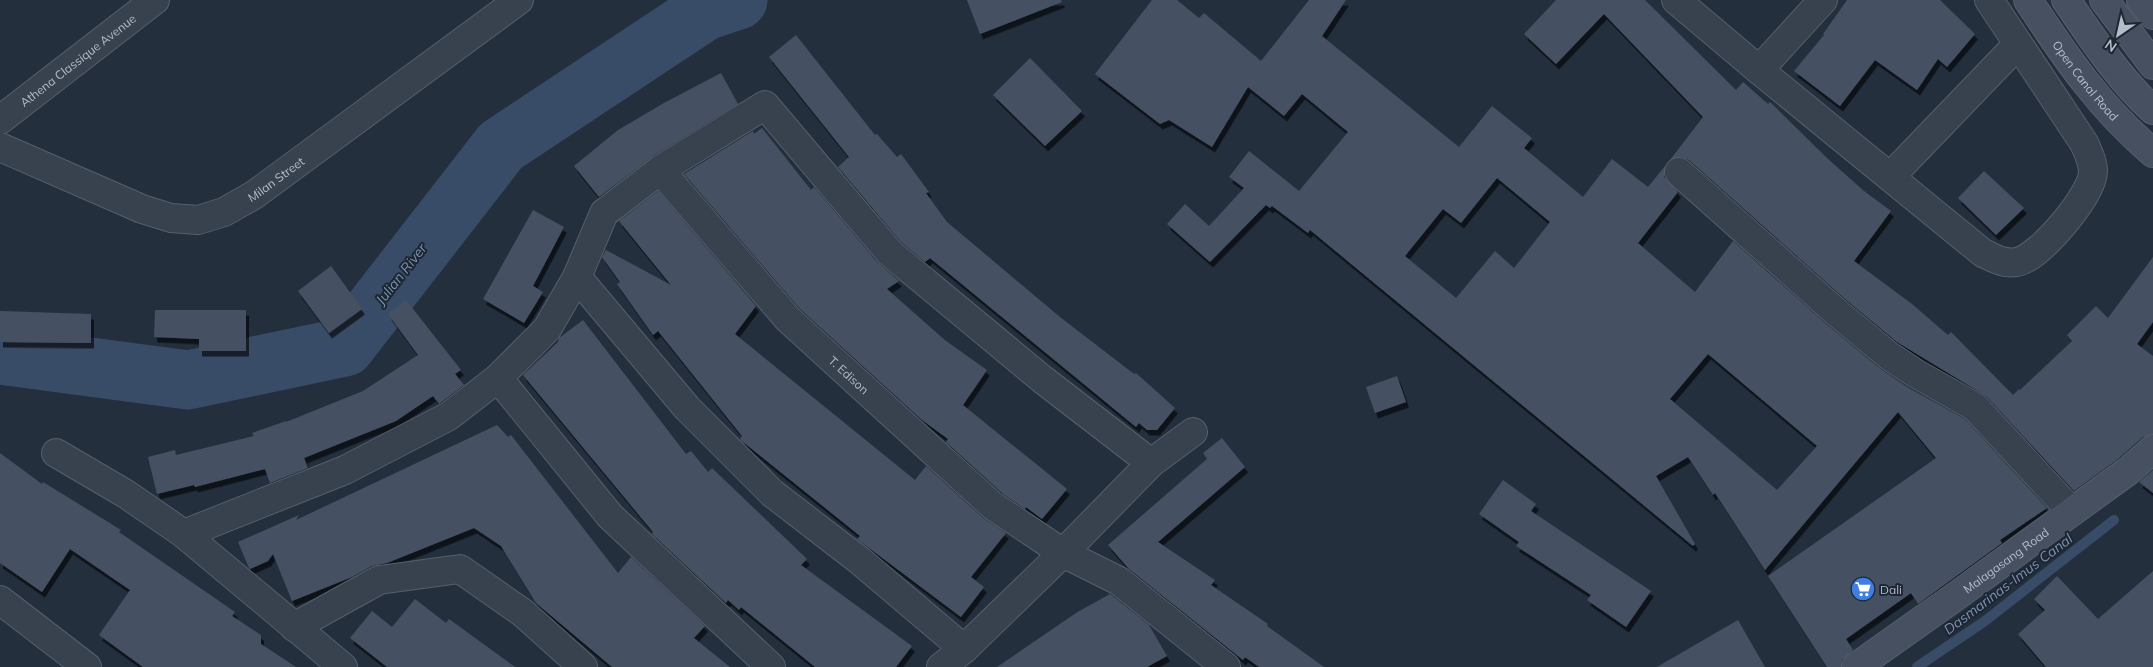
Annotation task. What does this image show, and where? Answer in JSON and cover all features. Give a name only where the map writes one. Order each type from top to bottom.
[{"type":"main road","name":"Open Canal Road","points":[[2028,0],[2059,48],[2111,115],[2153,153]]},
{"type":"main road","points":[[2066,0],[2110,63],[2134,92],[2153,110]]},
{"type":"main road","points":[[2104,0],[2153,65]]},
{"type":"main road","points":[[2141,0],[2153,15]]},
{"type":"main road","name":"Malagasang Road","points":[[1856,667],[2128,471],[2153,449]]},
{"type":"street","name":"Athena Classique Avenue","points":[[0,120],[155,0]]},
{"type":"street","name":"Milan Street","points":[[0,147],[142,209],[171,218],[198,220],[224,212],[254,195],[519,0]]},
{"type":"street","points":[[1676,0],[1983,253],[2001,262],[2017,262],[2030,256],[2042,247],[2082,199],[2093,173],[2091,159],[2084,143],[1989,0]]},
{"type":"street","points":[[1759,70],[1812,4]]},
{"type":"street","points":[[1890,177],[2018,44]]},
{"type":"street","points":[[184,534],[345,470],[449,416],[498,378],[547,329],[577,277],[604,213],[660,170],[765,105],[890,253],[1042,379],[1151,463]]},
{"type":"street","name":"T. Edison","points":[[660,170],[788,320],[993,506],[1063,553],[1119,581],[1220,665]]},
{"type":"street","points":[[1680,172],[1888,355],[1915,373],[1975,407],[2072,511]]},
{"type":"street","points":[[577,277],[687,408],[772,492],[859,560],[964,649]]},
{"type":"street","points":[[498,378],[610,516],[771,667]]},
{"type":"street","points":[[941,667],[964,649],[1063,553],[1151,463],[1192,432]]},
{"type":"street","points":[[56,453],[126,494],[184,534],[343,667]]},
{"type":"street","points":[[294,627],[378,580],[460,569],[523,613],[583,667]]},
{"type":"street","points":[[0,600],[87,667]]},
{"type":"building","points":[[967,0],[1061,0],[1062,2],[980,34]]},
{"type":"building","points":[[1152,0],[1177,0],[1199,18],[1204,13],[1261,61],[1309,0],[1346,0],[1322,36],[1459,147],[1492,106],[1532,138],[1524,148],[1583,197],[1612,159],[1648,187],[1665,166],[1664,177],[1678,192],[1638,243],[1695,292],[1733,241],[1825,323],[1878,367],[1907,387],[1965,419],[2047,508],[2000,540],[2002,543],[1918,604],[1911,593],[1846,639],[1853,650],[1842,660],[1841,667],[1827,667],[1768,576],[1936,458],[1898,412],[1765,570],[1715,493],[1713,495],[1688,457],[1656,476],[1695,544],[1693,546],[1310,230],[1308,233],[1272,206],[1270,208],[1266,205],[1210,262],[1167,224],[1185,204],[1209,226],[1244,188],[1229,177],[1249,151],[1299,191],[1348,132],[1302,94],[1284,116],[1248,87],[1212,147],[1169,120],[1160,124],[1095,74]],"holes":[[[1497,178],[1550,222],[1514,268],[1495,251],[1456,298],[1405,256],[1443,209],[1461,223]],[[1708,354],[1817,446],[1777,490],[1670,399]]]},
{"type":"building","points":[[1556,0],[1645,0],[1736,90],[1743,82],[1768,104],[1770,102],[1828,159],[1864,191],[1891,211],[1854,261],[1912,304],[1948,335],[1951,332],[2013,395],[2072,341],[2067,335],[2096,306],[2108,318],[2153,257],[2153,322],[2137,344],[2153,356],[2153,434],[2143,437],[2118,459],[2074,491],[1986,396],[1897,342],[1845,299],[1689,160],[1682,157],[1670,160],[1703,117],[1604,14],[1556,64],[1524,34]]},
{"type":"building","points":[[1847,0],[1940,0],[1975,34],[1947,67],[1938,59],[1917,90],[1875,60],[1840,106],[1794,71],[1824,35]]},
{"type":"building","points":[[796,35],[875,135],[877,134],[897,157],[901,154],[929,192],[926,193],[947,222],[1060,317],[1134,374],[1136,373],[1175,408],[1157,430],[1147,430],[1139,423],[1136,427],[930,258],[925,262],[901,242],[838,167],[849,157],[769,57]]},
{"type":"building","points":[[1030,58],[1082,111],[1045,146],[993,95]]},
{"type":"building","points":[[721,73],[738,104],[652,157],[599,197],[574,166],[618,130]]},
{"type":"building","points":[[762,128],[811,190],[814,187],[878,263],[899,281],[887,289],[946,341],[987,370],[963,405],[1067,489],[1042,519],[1003,494],[946,442],[948,439],[922,420],[799,308],[684,174],[753,131],[754,134]]},
{"type":"building","points":[[1984,171],[2024,208],[1996,235],[1958,198]]},
{"type":"building","points":[[658,191],[756,306],[735,334],[915,480],[926,466],[983,518],[1006,533],[971,577],[984,587],[961,617],[857,539],[860,536],[743,442],[740,439],[742,436],[658,331],[653,335],[617,284],[620,282],[602,257],[606,250],[671,285],[619,221]]},
{"type":"building","points":[[533,210],[564,227],[533,286],[543,292],[524,323],[483,299]]},
{"type":"building","points":[[331,266],[362,309],[329,333],[298,291]]},
{"type":"building","points":[[406,300],[461,370],[455,374],[464,385],[439,404],[433,396],[396,421],[304,458],[308,468],[270,483],[265,469],[195,487],[194,485],[157,494],[148,457],[175,450],[176,455],[254,436],[252,433],[286,422],[363,391],[418,355],[388,314]]},
{"type":"building","points":[[155,310],[246,310],[246,351],[199,351],[199,339],[154,337]]},
{"type":"building","points":[[0,311],[91,314],[91,343],[0,342]]},
{"type":"building","points":[[583,320],[686,454],[691,451],[708,472],[712,468],[807,559],[801,565],[912,646],[896,667],[815,667],[741,607],[739,610],[728,600],[726,603],[652,534],[653,532],[523,375],[558,342],[559,338]]},
{"type":"building","points":[[1397,376],[1406,402],[1375,413],[1366,387]]},
{"type":"building","points":[[497,425],[508,437],[511,435],[618,573],[631,557],[705,626],[694,638],[730,667],[612,667],[536,603],[501,546],[474,528],[387,563],[372,566],[352,577],[292,601],[273,554],[268,561],[249,568],[238,542],[299,515],[296,520]]},
{"type":"building","points":[[1222,438],[1245,467],[1158,542],[1215,580],[1211,585],[1268,624],[1267,626],[1324,667],[1259,667],[1245,657],[1243,660],[1129,569],[1108,545],[1207,459],[1203,453]]},
{"type":"building","points":[[0,453],[42,484],[43,482],[121,530],[119,532],[235,612],[232,616],[261,635],[261,644],[296,667],[143,667],[99,635],[130,590],[70,549],[42,592],[0,563]]},
{"type":"building","points":[[2153,470],[2153,493],[2139,482]]},
{"type":"building","points":[[1503,480],[1536,504],[1531,511],[1651,591],[1626,627],[1587,600],[1591,595],[1516,546],[1519,542],[1479,514]]},
{"type":"building","points":[[2153,571],[2153,667],[2046,667],[2018,634],[2045,610],[2034,599],[2057,576],[2098,619]]},
{"type":"building","points":[[1110,594],[1149,625],[1167,656],[1147,667],[997,667],[1076,613]]},
{"type":"building","points":[[415,599],[446,623],[449,619],[515,667],[387,667],[350,638],[372,611],[392,627]]},
{"type":"building","points":[[1738,620],[1765,667],[1657,667]]},
{"type":"waterway","name":"Julian River","points":[[0,355],[188,380],[345,347],[501,146],[705,11],[738,0]]},
{"type":"waterway","name":"Dasmarinas-Imus Canal","points":[[1917,667],[1985,621],[2114,520]]},
{"type":"place","name":"Dali","points":[[1863,589]]}]
